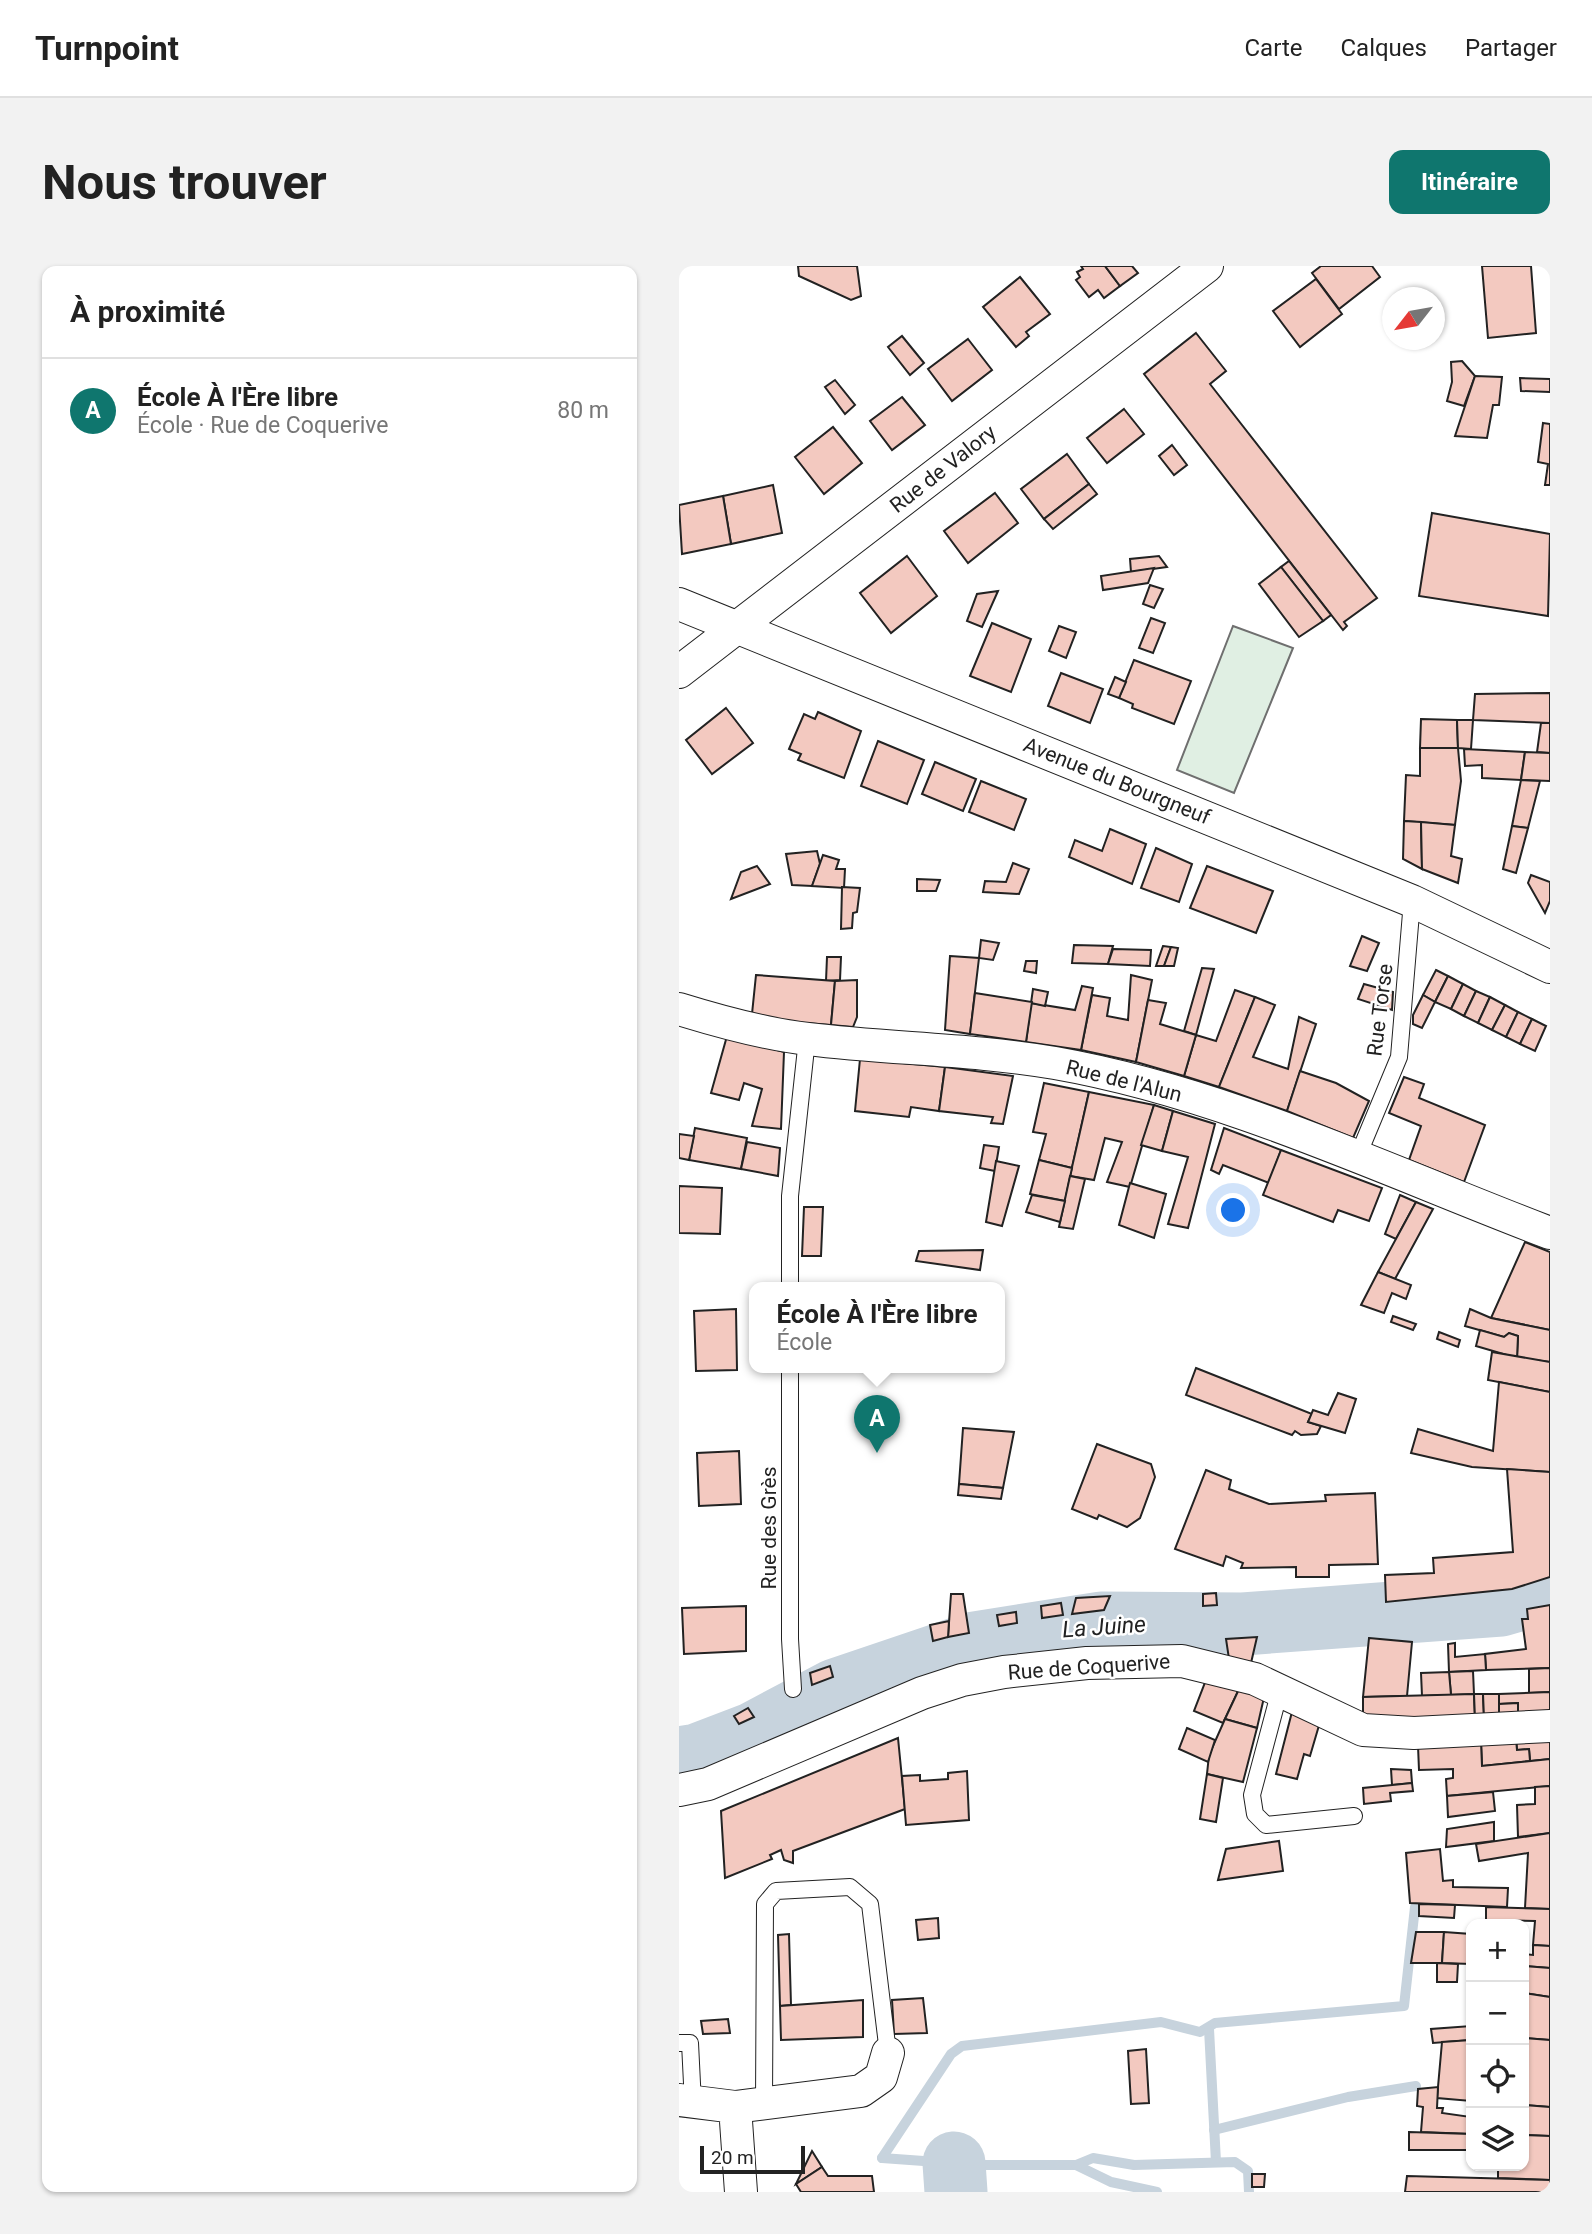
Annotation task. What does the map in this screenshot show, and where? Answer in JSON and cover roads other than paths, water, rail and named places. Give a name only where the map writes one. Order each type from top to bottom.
[{"type":"street","name":"Rue de Valory","points":[[679,672],[1207,266]]},
{"type":"street","name":"Avenue du Bourgneuf","points":[[679,604],[1412,901],[1550,967]]},
{"type":"street","name":"Rue de l'Alun","points":[[679,1009],[731,1025],[807,1039],[948,1050],[1055,1063],[1115,1076],[1197,1100],[1357,1158],[1550,1233]]},
{"type":"street","name":"Rue de Coquerive","points":[[679,1790],[708,1784],[922,1693],[1005,1672],[1087,1663],[1182,1661],[1255,1679],[1363,1730],[1414,1733],[1550,1726]]},
{"type":"street","points":[[686,2102],[750,2105],[861,2091],[881,2077],[888,2053]]},
{"type":"street","points":[[741,2192],[750,2105]]},
{"type":"lane","name":"Rue Torse","points":[[1357,1158],[1399,1057],[1412,901]]},
{"type":"lane","points":[[790,1282],[790,1196],[807,1039]]},
{"type":"lane","name":"Rue des Grès","points":[[790,1373],[790,1639],[793,1689]]},
{"type":"lane","points":[[1280,1690],[1252,1795],[1255,1814],[1266,1825],[1354,1816]]},
{"type":"lane","points":[[750,2105],[765,1904],[776,1891],[851,1887],[870,1905],[888,2053]]},
{"type":"lane","points":[[685,2043],[686,2102]]},
{"type":"waterway","name":"La Juine","points":[[679,1758],[697,1755],[752,1734],[835,1690],[974,1643],[1101,1623],[1243,1624],[1501,1605],[1550,1591]]},
{"type":"waterway","points":[[882,2158],[951,2054],[962,2046],[1161,2022],[1200,2032],[1215,2023],[1404,2006],[1415,1907]]},
{"type":"waterway","points":[[1209,2029],[1216,2162]]},
{"type":"waterway","points":[[1214,2130],[1348,2097],[1416,2086]]},
{"type":"waterway","points":[[882,2158],[979,2165],[1076,2165],[1111,2182],[1157,2192]]},
{"type":"waterway","points":[[1076,2165],[1093,2158],[1134,2165],[1235,2162],[1248,2171],[1249,2192]]},
{"type":"waterway","points":[[954,2163],[956,2192]]},
{"type":"place","name":"École À l'Ère libre","points":[[877,1453]]}]
